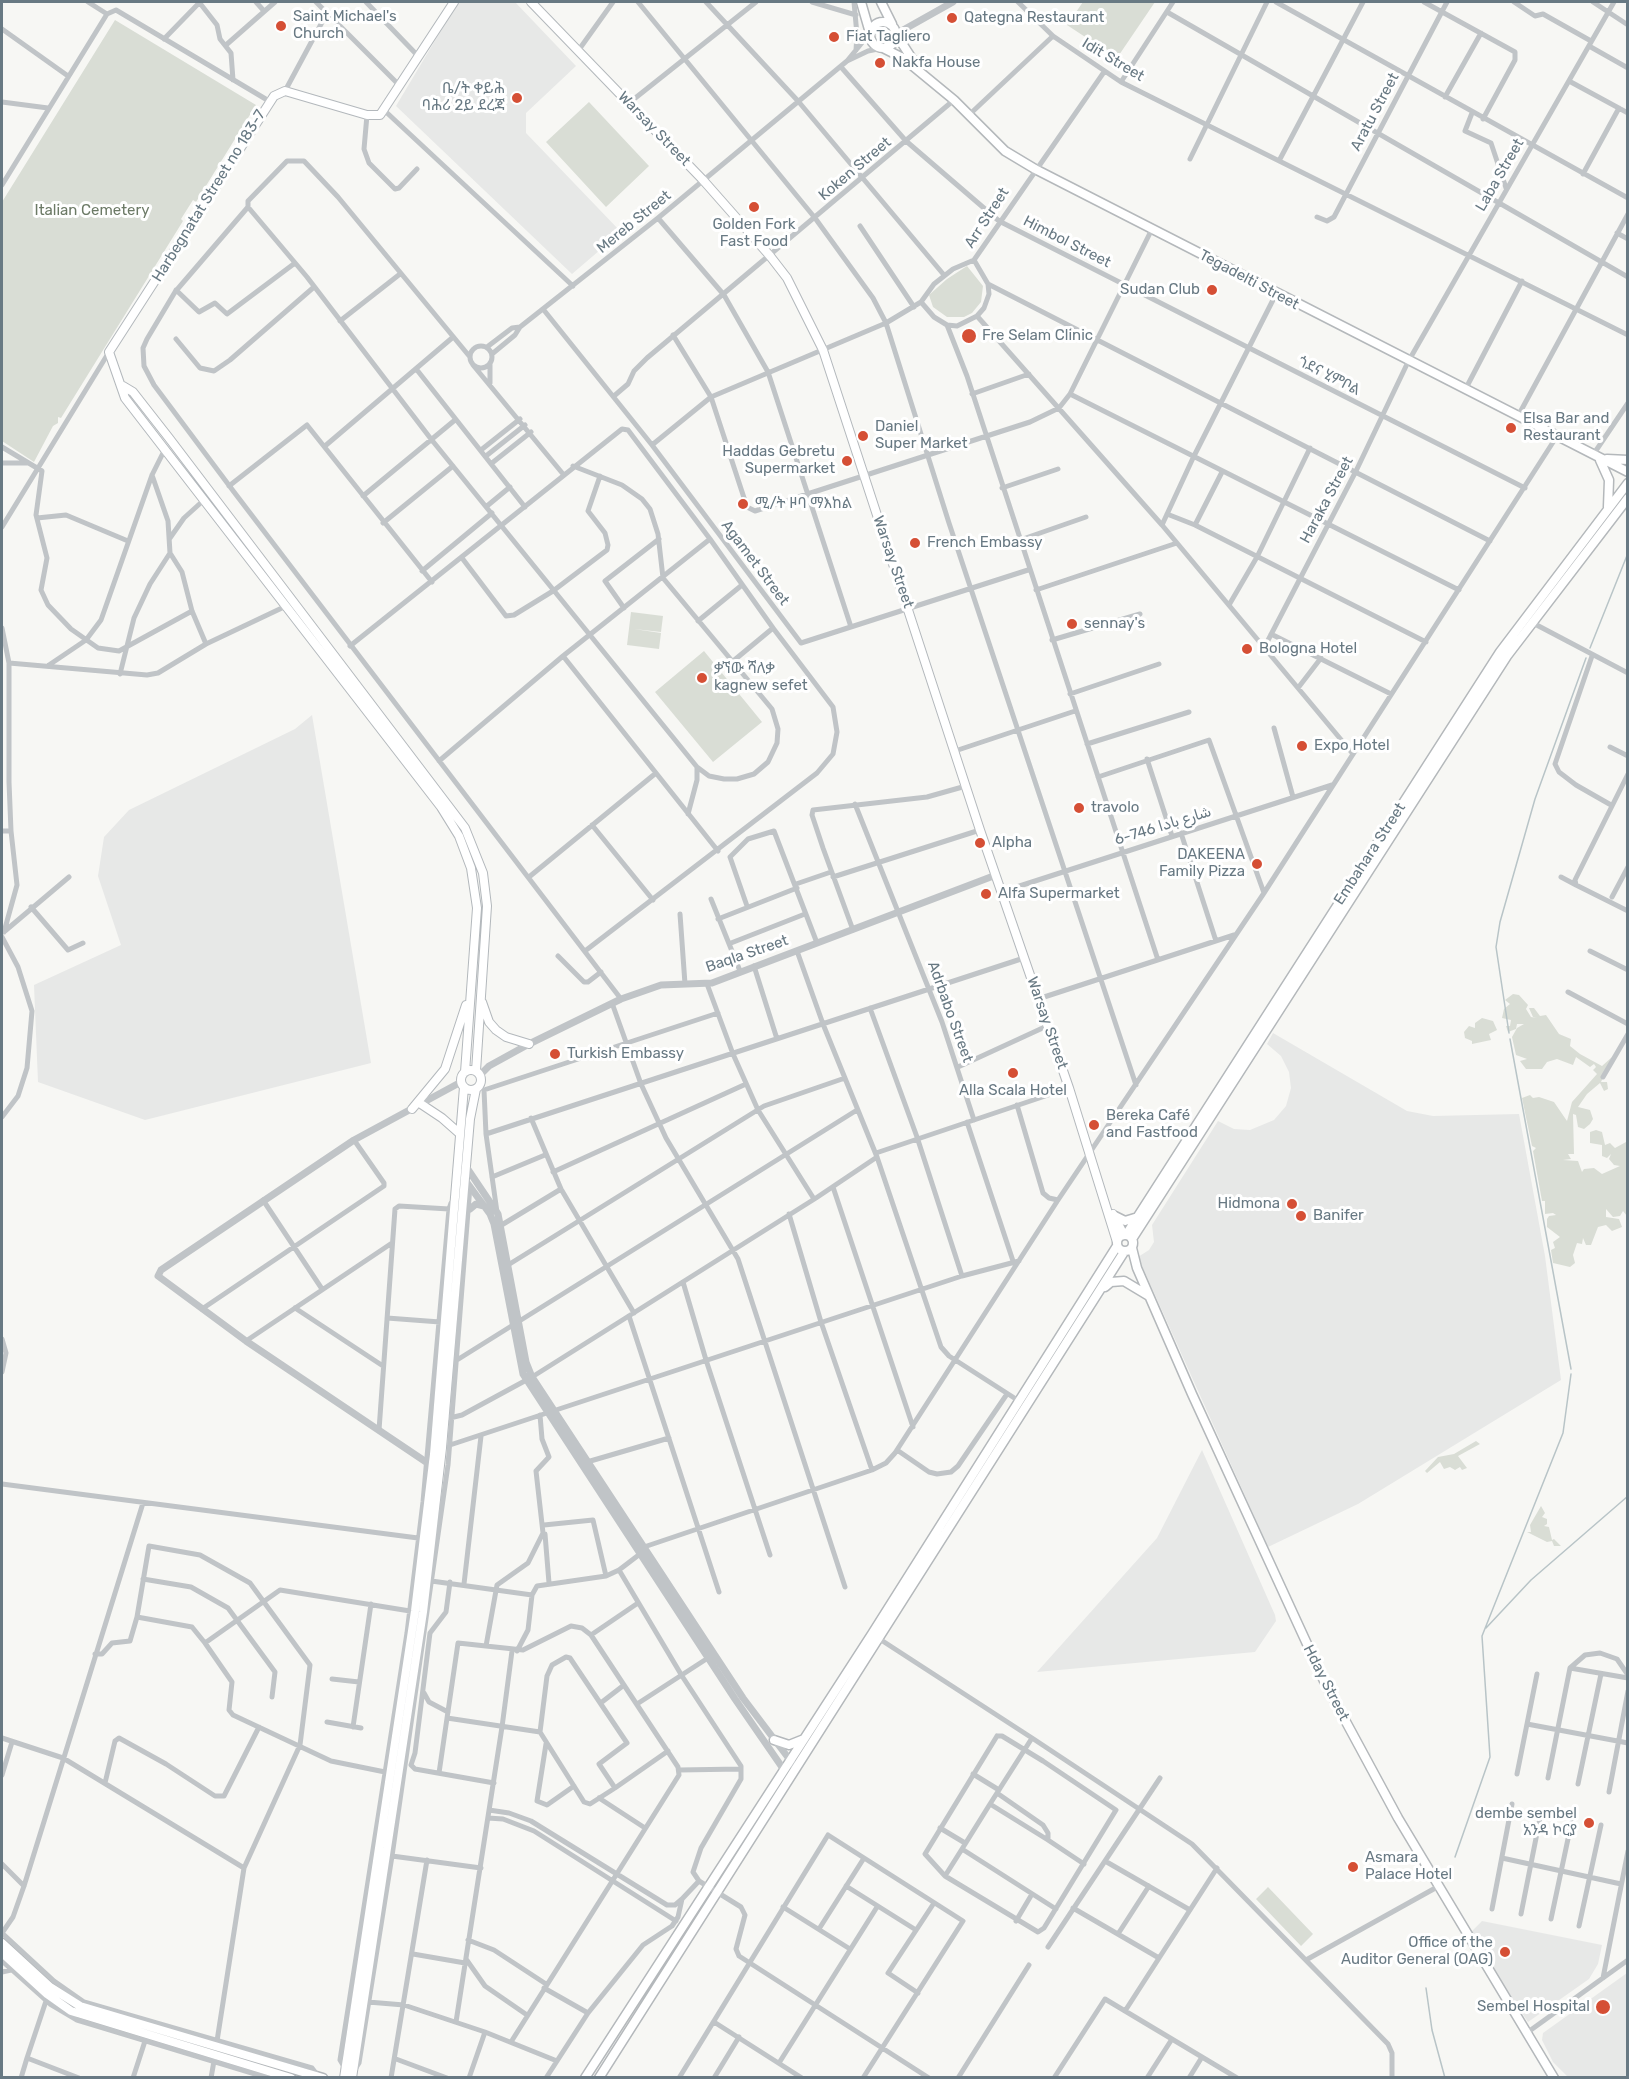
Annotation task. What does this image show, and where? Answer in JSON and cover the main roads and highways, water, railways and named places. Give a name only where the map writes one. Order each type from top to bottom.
[{"type":"main road","name":"Harbegnatat Street no 183-7","points":[[123,386],[109,352],[269,101],[285,91],[367,115],[380,115],[385,111],[452,2]]},
{"type":"main road","points":[[861,2],[870,33],[874,45],[883,48],[894,42],[895,30],[887,22],[878,22],[870,33]]},
{"type":"main road","points":[[880,2],[921,73]]},
{"type":"main road","name":"Warsay Street","points":[[534,3],[703,180],[770,256],[787,278],[823,350],[980,830],[1069,1088],[1089,1155],[1108,1208],[1125,1243]]},
{"type":"main road","name":"Tegadelti Street","points":[[883,48],[903,58],[970,114],[1005,151],[1035,169],[1408,362],[1628,472]]},
{"type":"main road","points":[[123,386],[125,398],[284,607],[441,807],[459,836],[471,868],[477,894],[477,940],[462,1084],[457,1169],[430,1464],[424,1580]]},
{"type":"main road","points":[[123,386],[144,405],[451,806],[472,843],[483,873],[487,906],[478,1073],[481,1081],[473,1093],[449,1418],[424,1580],[415,1611],[349,2074]]},
{"type":"main road","points":[[1598,457],[1628,460]]},
{"type":"main road","points":[[1598,457],[1609,480],[1607,511]]},
{"type":"main road","name":"Embahara Street","points":[[1125,1243],[1528,621],[1628,483]]},
{"type":"main road","name":"Embahara Street","points":[[1125,1243],[1138,1217],[1250,1039],[1479,685],[1626,500]]},
{"type":"main road","points":[[316,647],[324,641]]},
{"type":"main road","points":[[481,994],[487,1017],[496,1030],[506,1037],[529,1044]]},
{"type":"main road","points":[[412,1108],[445,1069],[470,995]]},
{"type":"main road","points":[[465,1072],[478,1073]]},
{"type":"main road","points":[[462,1084],[471,1090],[476,1089]]},
{"type":"main road","points":[[420,1104],[442,1118],[459,1133]]},
{"type":"main road","points":[[585,2078],[790,1760],[876,1636],[1098,1293],[1125,1243],[1115,1216],[1108,1208]]},
{"type":"main road","points":[[1115,1216],[1125,1221],[1138,1217]]},
{"type":"main road","points":[[599,2078],[796,1768],[1019,1401],[1125,1243]]},
{"type":"main road","name":"Hday Street","points":[[1125,1243],[1305,1641],[1354,1739],[1554,2078]]},
{"type":"main road","points":[[1098,1293],[1111,1282],[1124,1281],[1149,1296]]},
{"type":"main road","points":[[774,1740],[789,1744],[805,1738]]},
{"type":"main road","points":[[2,1943],[50,1987],[80,2006],[321,2077]]},
{"type":"main road","points":[[2,1953],[54,2000],[77,2014],[291,2078]]},
{"type":"waterway","points":[[1590,648],[1628,553]]},
{"type":"waterway","points":[[1509,1033],[1496,947],[1500,922],[1535,799],[1586,658]]},
{"type":"waterway","points":[[1510,1039],[1571,1369]]},
{"type":"waterway","points":[[1455,1857],[1490,1757],[1482,1636],[1563,1433],[1571,1374]]},
{"type":"waterway","points":[[1486,1628],[1531,1580],[1628,1496]]},
{"type":"waterway","points":[[1426,1988],[1432,2030],[1445,2078]]},
{"type":"place","name":"Qategna Restaurant","points":[[952,18]]},
{"type":"place","name":"Saint Michael's Church","points":[[281,26]]},
{"type":"place","name":"Fiat Tagliero","points":[[834,37]]},
{"type":"place","name":"Nakfa House","points":[[880,63]]},
{"type":"place","name":"ቤ/ት ቀይሕ ባሕሪ 2ይ ደረጃ","points":[[517,98]]},
{"type":"place","name":"Golden Fork Fast Food","points":[[754,207]]},
{"type":"place","name":"Sudan Club","points":[[1212,290]]},
{"type":"place","name":"Fre Selam Clinic","points":[[969,336]]},
{"type":"place","name":"Elsa Bar and Restaurant","points":[[1511,428]]},
{"type":"place","name":"Daniel Super Market","points":[[863,436]]},
{"type":"place","name":"Haddas Gebretu Supermarket","points":[[847,461]]},
{"type":"place","name":"ሚ/ት ዞባ ማእከል","points":[[743,504]]},
{"type":"place","name":"French Embassy","points":[[915,543]]},
{"type":"place","name":"sennay's","points":[[1072,624]]},
{"type":"place","name":"Bologna Hotel","points":[[1247,649]]},
{"type":"place","name":"ቃኘው ሻለቃ kagnew sefet","points":[[702,678]]},
{"type":"place","name":"Expo Hotel","points":[[1302,746]]},
{"type":"place","name":"travolo","points":[[1079,808]]},
{"type":"place","name":"Alpha","points":[[980,843]]},
{"type":"place","name":"DAKEENA Family Pizza","points":[[1257,864]]},
{"type":"place","name":"Alfa Supermarket","points":[[986,894]]},
{"type":"place","name":"Turkish Embassy","points":[[555,1054]]},
{"type":"place","name":"Alla Scala Hotel","points":[[1013,1073]]},
{"type":"place","name":"Bereka Café and Fastfood","points":[[1094,1125]]},
{"type":"place","name":"Hidmona","points":[[1292,1204]]},
{"type":"place","name":"Banifer","points":[[1301,1216]]},
{"type":"place","name":"dembe sembel አንዳ ኮርያ","points":[[1589,1823]]},
{"type":"place","name":"Asmara Palace Hotel","points":[[1353,1867]]},
{"type":"place","name":"Office of the Auditor General (OAG)","points":[[1505,1952]]},
{"type":"place","name":"Sembel Hospital","points":[[1603,2007]]},
{"type":"park label","name":"Italian Cemetery","points":[[92,211]]}]
